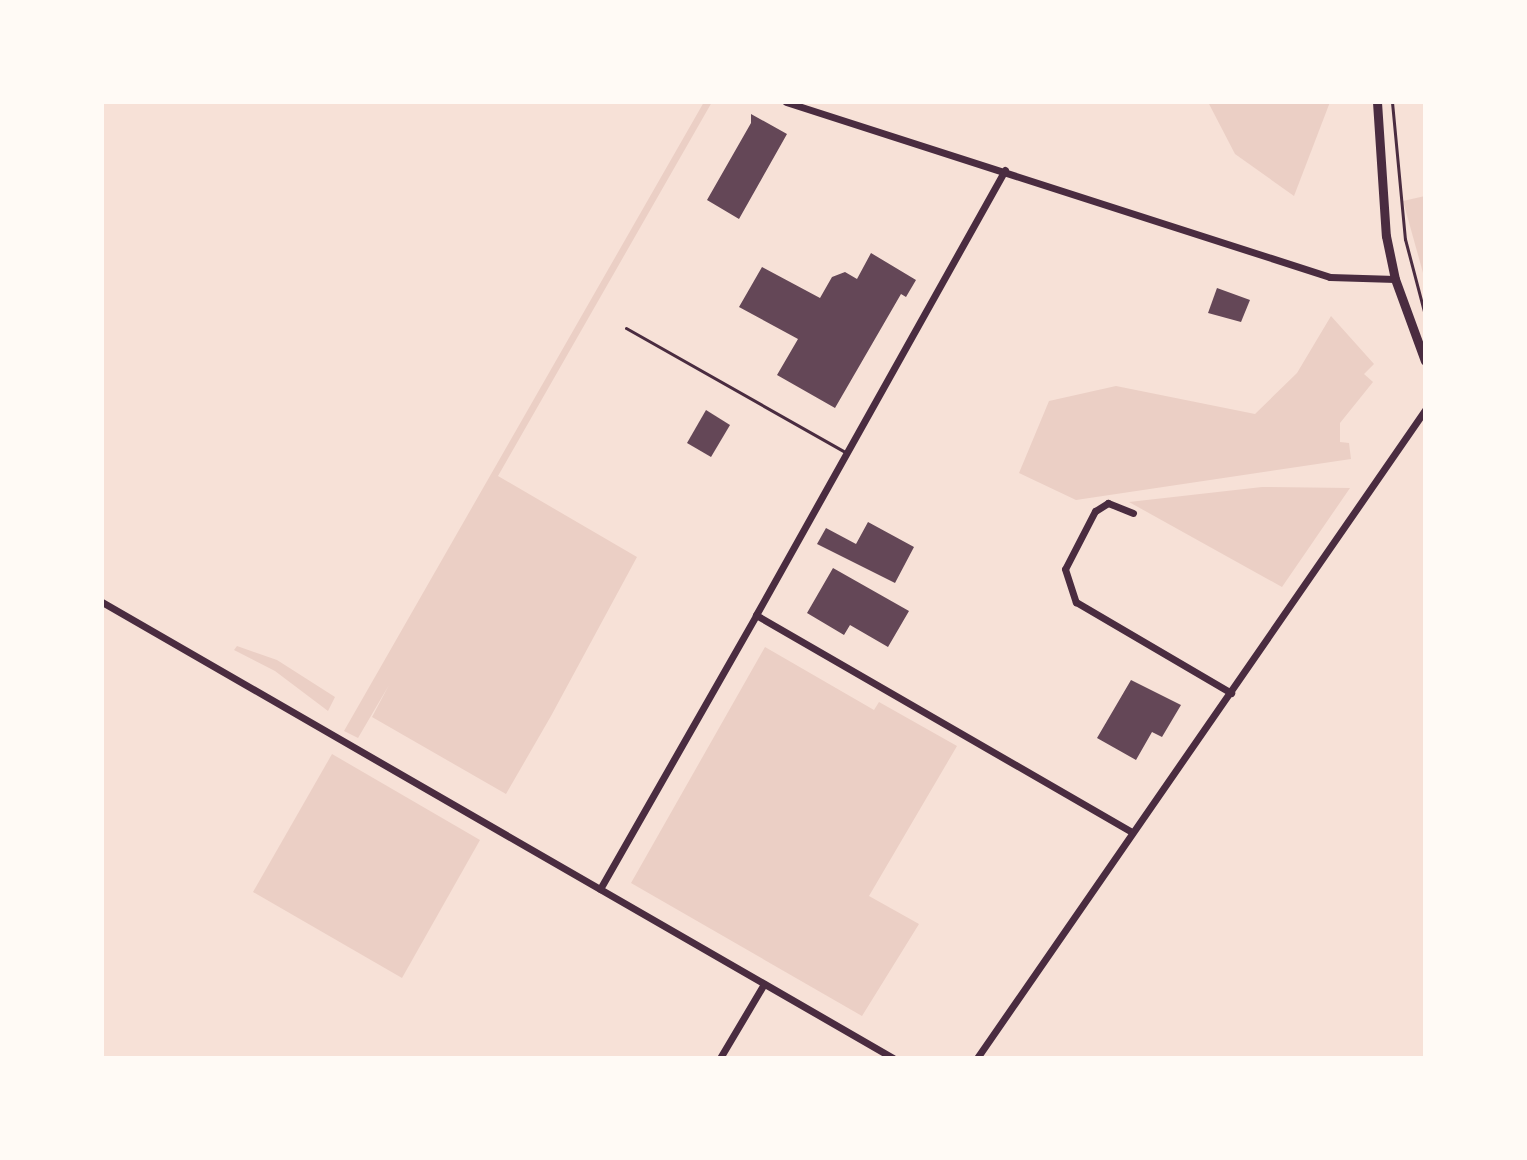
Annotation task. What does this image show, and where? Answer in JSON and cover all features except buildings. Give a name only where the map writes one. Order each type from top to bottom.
[{"type":"street","points":[[786,102],[1330,277],[1395,279]]},
{"type":"street","points":[[1377,102],[1386,236],[1395,279],[1425,361]]},
{"type":"street","points":[[600,889],[1005,170]]},
{"type":"street","points":[[977,1058],[1130,831],[1231,693],[1425,410]]},
{"type":"street","points":[[1133,513],[1108,503],[1095,511],[1065,569],[1076,602],[1231,693]]},
{"type":"street","points":[[102,602],[893,1058]]},
{"type":"street","points":[[756,615],[796,634],[1130,831]]},
{"type":"street","points":[[720,1058],[764,984]]},
{"type":"lane","points":[[626,328],[847,453]]},
{"type":"path","points":[[1392,102],[1405,239],[1425,315]]},
{"type":"shaded area","points":[[704,102],[712,102],[498,476],[637,557],[551,716],[506,794],[372,717],[389,685],[358,738],[344,731]]},
{"type":"shaded area","points":[[1208,102],[1330,102],[1294,196],[1235,154]]},
{"type":"shaded area","points":[[1425,196],[1425,280],[1403,201]]},
{"type":"shaded area","points":[[1331,316],[1374,364],[1364,374],[1373,382],[1340,423],[1340,442],[1349,443],[1351,459],[1076,500],[1019,473],[1049,401],[1116,386],[1255,414],[1297,373]]},
{"type":"shaded area","points":[[1262,487],[1350,488],[1282,587],[1129,502]]},
{"type":"shaded area","points":[[237,646],[277,660],[335,697],[328,711],[275,671],[234,650]]},
{"type":"shaded area","points":[[765,647],[874,710],[879,702],[957,746],[869,896],[919,924],[862,1016],[631,883]]},
{"type":"shaded area","points":[[332,754],[480,840],[402,978],[253,892]]}]
